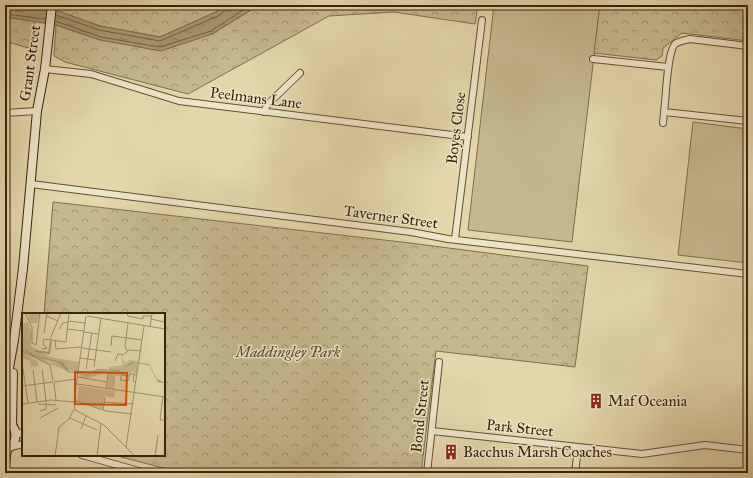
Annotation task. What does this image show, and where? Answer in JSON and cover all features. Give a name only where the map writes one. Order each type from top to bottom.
[{"type":"main road","name":"Grant Street","points":[[5,390],[14,340],[31,184],[37,111],[45,69],[52,5]]},
{"type":"main road","name":"Grant Street","points":[[8,449],[15,439],[14,340]]},
{"type":"main road","points":[[5,462],[8,449]]},
{"type":"street","name":"Boyes Close","points":[[456,239],[482,20]]},
{"type":"street","points":[[663,123],[670,53],[675,44],[682,40],[690,39],[748,46]]},
{"type":"street","points":[[594,59],[668,67]]},
{"type":"street","name":"Peelmans Lane","points":[[45,69],[91,74],[179,101],[468,137]]},
{"type":"street","points":[[264,112],[267,106],[300,73]]},
{"type":"street","points":[[5,113],[37,111]]},
{"type":"street","points":[[664,112],[748,121]]},
{"type":"street","name":"Taverner Street","points":[[31,184],[456,239],[748,274]]},
{"type":"street","name":"Bond Street","points":[[427,473],[439,362]]},
{"type":"street","name":"Park Street","points":[[432,431],[642,454],[705,444],[748,450]]},
{"type":"street","points":[[8,449],[22,444]]},
{"type":"street","points":[[575,473],[578,448]]},
{"type":"street","points":[[86,456],[146,473]]},
{"type":"green space","points":[[58,5],[143,5],[162,8],[169,5],[226,5],[216,12],[160,37],[100,26],[56,11]]},
{"type":"green space","points":[[259,5],[478,5],[475,24],[394,12],[329,16],[188,94],[65,62],[54,56],[56,25],[100,40],[212,34]]},
{"type":"green space","points":[[494,5],[600,5],[572,242],[468,230]]},
{"type":"green space","points":[[600,5],[748,5],[748,41],[682,33],[663,48],[662,56],[656,60],[594,53]]},
{"type":"green space","points":[[5,17],[35,21],[34,41],[28,48],[5,41]]},
{"type":"green space","points":[[693,122],[748,129],[748,263],[678,255]]},
{"type":"green space","name":"Maddingley Park","points":[[53,202],[410,243],[588,266],[575,367],[436,351],[421,473],[182,473],[118,456],[165,456],[165,313],[44,313]]},
{"type":"water","points":[[5,5],[42,5],[100,26],[160,37],[216,12],[226,5],[259,5],[212,34],[161,51],[100,40],[56,25],[5,17]]},
{"type":"place","name":"Maf Oceania","points":[[596,401]]},
{"type":"place","name":"Bacchus Marsh Coaches","points":[[451,452]]}]
